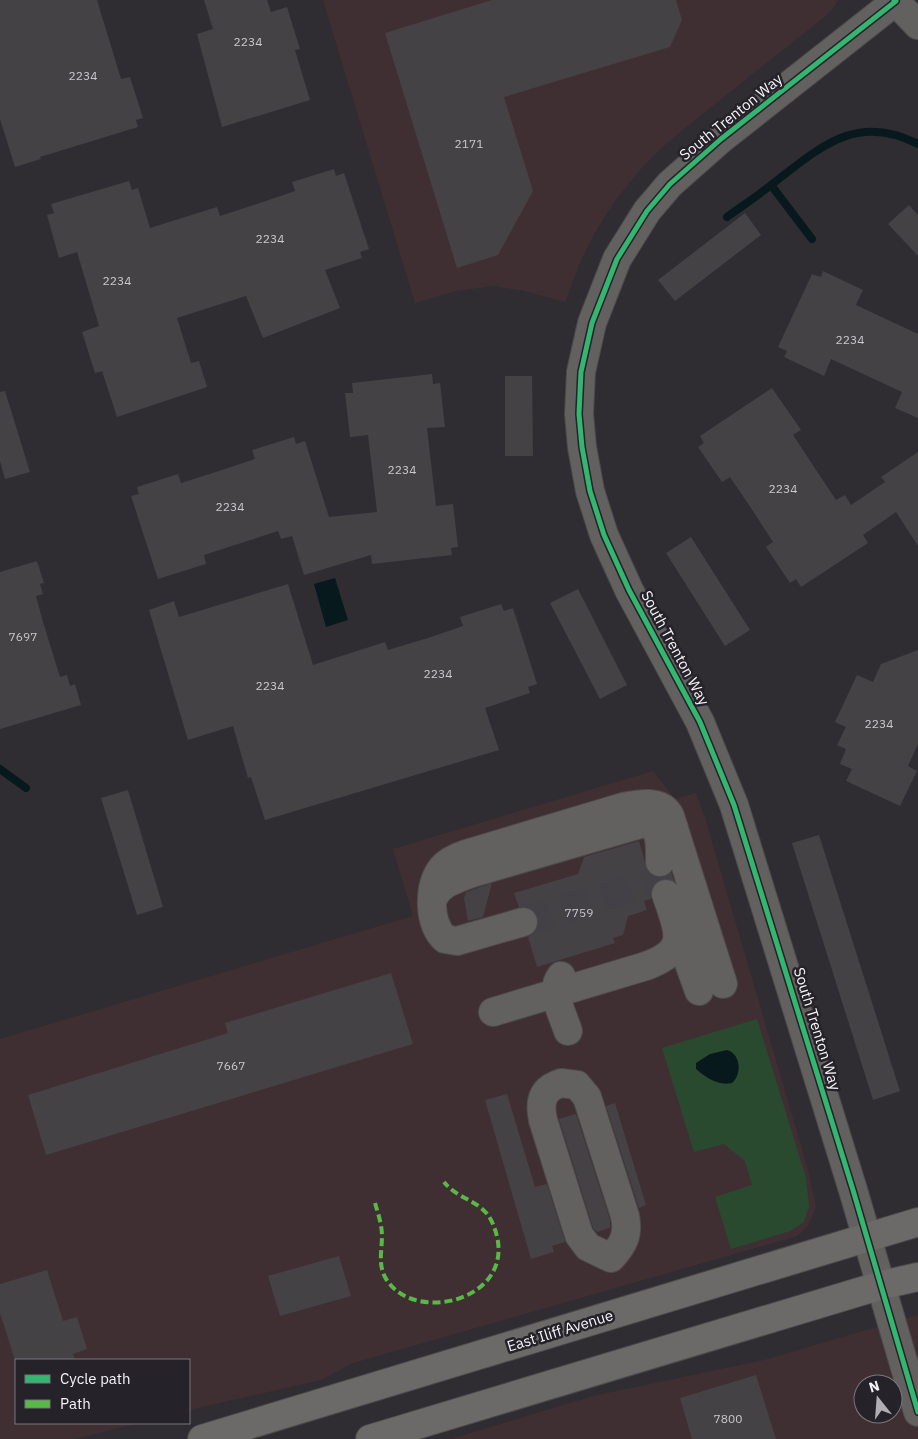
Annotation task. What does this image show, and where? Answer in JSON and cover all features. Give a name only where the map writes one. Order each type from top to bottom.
[{"type":"main road","name":"East Iliff Avenue","points":[[202,1439],[805,1258],[918,1222]]},
{"type":"main road","points":[[370,1439],[882,1285],[918,1277]]},
{"type":"street","points":[[895,1],[918,26]]},
{"type":"street","name":"South Trenton Way","points":[[895,1],[721,139],[670,184],[647,211],[617,259],[600,300],[586,343],[579,396],[583,459],[598,519],[618,568],[700,722],[726,780],[882,1285],[918,1412]]},
{"type":"street","points":[[523,922],[450,941],[443,938],[438,929],[432,902],[437,878],[443,867],[455,858],[487,847],[623,807],[641,804],[663,808],[667,811],[674,830],[711,988],[677,928],[666,894]]},
{"type":"street","points":[[432,902],[437,891],[446,884],[472,873],[660,819],[670,823],[674,830]]},
{"type":"street","points":[[643,823],[653,826],[657,832],[660,862]]},
{"type":"street","points":[[677,928],[675,949],[661,960],[556,993],[490,1003],[573,969],[668,939],[677,928]]},
{"type":"street","points":[[568,1031],[556,993],[559,978],[573,969]]},
{"type":"street","points":[[568,1083],[577,1085],[583,1090],[627,1224],[625,1241],[611,1258],[588,1247],[579,1235],[543,1120],[540,1104],[542,1098],[553,1086],[568,1083]]},
{"type":"shaded area","points":[[323,0],[838,0],[832,10],[822,19],[701,115],[659,150],[638,172],[614,202],[594,234],[581,260],[565,302],[525,291],[493,286],[456,291],[415,303]]},
{"type":"shaded area","points":[[335,578],[348,620],[326,627],[314,584]]},
{"type":"shaded area","points":[[653,771],[675,799],[696,793],[705,818],[808,1170],[816,1207],[808,1226],[797,1236],[353,1363],[321,1380],[190,1410],[190,1359],[15,1359],[15,1424],[134,1424],[75,1439],[0,1439],[0,1039],[413,916],[393,849]]},
{"type":"shaded area","points":[[727,1050],[732,1052],[739,1065],[739,1070],[732,1083],[727,1084],[713,1080],[696,1069],[696,1063],[710,1054]]},
{"type":"shaded area","points":[[918,1315],[918,1439],[451,1439],[593,1396],[764,1360]]},
{"type":"green space","points":[[757,1019],[806,1178],[809,1206],[804,1222],[790,1231],[731,1249],[715,1197],[752,1185],[745,1161],[724,1144],[694,1152],[662,1048]]},
{"type":"building","points":[[0,0],[97,0],[121,79],[130,77],[143,118],[136,120],[138,127],[40,157],[41,159],[15,167],[0,119]]},
{"type":"building","points":[[204,0],[267,0],[271,12],[287,7],[300,49],[295,50],[310,100],[222,127],[197,34],[213,29]]},
{"type":"building","points":[[492,0],[676,0],[682,20],[670,47],[504,97],[533,191],[498,255],[457,268],[385,33]]},
{"type":"building","points":[[334,169],[336,176],[344,173],[369,249],[360,252],[362,258],[325,270],[340,308],[263,338],[246,296],[177,318],[191,363],[199,361],[207,387],[117,417],[102,371],[95,373],[82,332],[99,326],[77,252],[59,258],[47,215],[54,213],[51,204],[129,181],[132,190],[138,188],[150,228],[217,207],[220,216],[295,191],[292,182]]},
{"type":"building","points":[[909,205],[918,215],[918,256],[888,224]]},
{"type":"building","points":[[745,213],[761,235],[675,301],[658,280]]},
{"type":"building","points":[[823,271],[863,290],[856,305],[918,334],[918,418],[895,408],[902,392],[831,359],[824,376],[784,357],[787,351],[778,347],[812,274],[821,277]]},
{"type":"building","points":[[432,374],[433,384],[440,383],[445,427],[427,428],[436,506],[453,504],[458,547],[451,548],[452,555],[372,564],[371,555],[304,575],[292,536],[281,539],[278,531],[204,555],[206,564],[158,579],[131,496],[139,494],[137,487],[178,474],[181,483],[222,470],[255,459],[252,450],[294,437],[296,444],[305,441],[329,517],[377,512],[368,435],[350,437],[345,393],[353,393],[352,383]]},
{"type":"building","points":[[505,376],[532,376],[533,456],[505,456]]},
{"type":"building","points":[[772,388],[801,430],[793,435],[836,500],[845,495],[851,505],[885,482],[881,477],[918,452],[918,546],[896,512],[863,535],[868,543],[801,587],[796,579],[790,583],[766,547],[773,542],[751,508],[730,477],[722,482],[698,447],[704,443],[700,436]]},
{"type":"building","points":[[5,391],[30,472],[5,479],[0,461],[0,392]]},
{"type":"building","points":[[691,537],[750,630],[725,646],[666,553]]},
{"type":"building","points":[[37,561],[44,583],[40,584],[43,594],[36,596],[43,622],[60,677],[67,675],[70,686],[75,684],[81,705],[0,729],[0,572]]},
{"type":"building","points":[[288,584],[313,665],[385,642],[388,650],[431,637],[463,626],[460,617],[501,604],[504,611],[513,608],[537,684],[528,687],[530,693],[485,708],[499,750],[265,820],[251,777],[248,778],[233,726],[188,740],[149,610],[174,601],[179,617]]},
{"type":"building","points":[[578,589],[627,685],[600,699],[550,603]]},
{"type":"building","points":[[918,650],[918,744],[908,766],[917,771],[900,806],[846,781],[852,769],[840,764],[846,749],[837,745],[846,727],[835,722],[857,675],[873,682],[881,664]]},
{"type":"building","points":[[128,790],[163,907],[137,915],[101,798]]},
{"type":"building","points":[[819,835],[900,1091],[873,1100],[792,843]]},
{"type":"building","points":[[639,841],[647,870],[653,876],[659,878],[671,872],[674,881],[661,879],[655,883],[651,891],[651,899],[644,901],[647,910],[628,916],[623,935],[613,938],[615,943],[537,967],[528,937],[534,933],[538,926],[538,917],[533,910],[527,907],[519,907],[514,893],[578,874],[584,857]]},
{"type":"building","points":[[492,883],[483,917],[468,921],[464,898],[466,892]]},
{"type":"building","points":[[391,973],[413,1044],[46,1155],[28,1095],[228,1033],[225,1023]]},
{"type":"building","points":[[507,1094],[535,1187],[547,1184],[565,1242],[552,1246],[554,1252],[531,1259],[485,1100]]},
{"type":"building","points":[[615,1103],[646,1205],[639,1208],[606,1106]]},
{"type":"building","points":[[576,1114],[610,1220],[610,1228],[597,1232],[593,1228],[559,1119]]},
{"type":"building","points":[[339,1256],[351,1296],[280,1316],[268,1276]]},
{"type":"building","points":[[47,1270],[63,1321],[77,1317],[87,1349],[73,1354],[75,1359],[15,1360],[0,1313],[0,1284]]},
{"type":"building","points":[[756,1375],[776,1439],[692,1439],[680,1398]]},
{"type":"waterway","points":[[727,217],[812,154],[844,137],[861,132],[878,132],[897,135],[918,144]]},
{"type":"waterway","points":[[771,185],[812,239]]},
{"type":"waterway","points":[[0,769],[26,788]]},
{"type":"tunnel","points":[[523,922],[650,883],[662,887],[666,894]]},
{"type":"marked path","points":[[375,1203],[382,1232],[381,1262],[385,1277],[399,1292],[418,1301],[440,1302],[462,1298],[481,1287],[494,1270],[499,1249],[492,1222],[488,1215],[476,1204],[456,1193],[444,1182]]},
{"type":"cycle path","points":[[894,0],[896,1],[721,139],[670,184],[647,211],[617,259],[592,323],[581,372],[579,414],[582,447],[590,491],[604,535],[629,590],[700,722],[734,805],[853,1190],[918,1412]]}]
